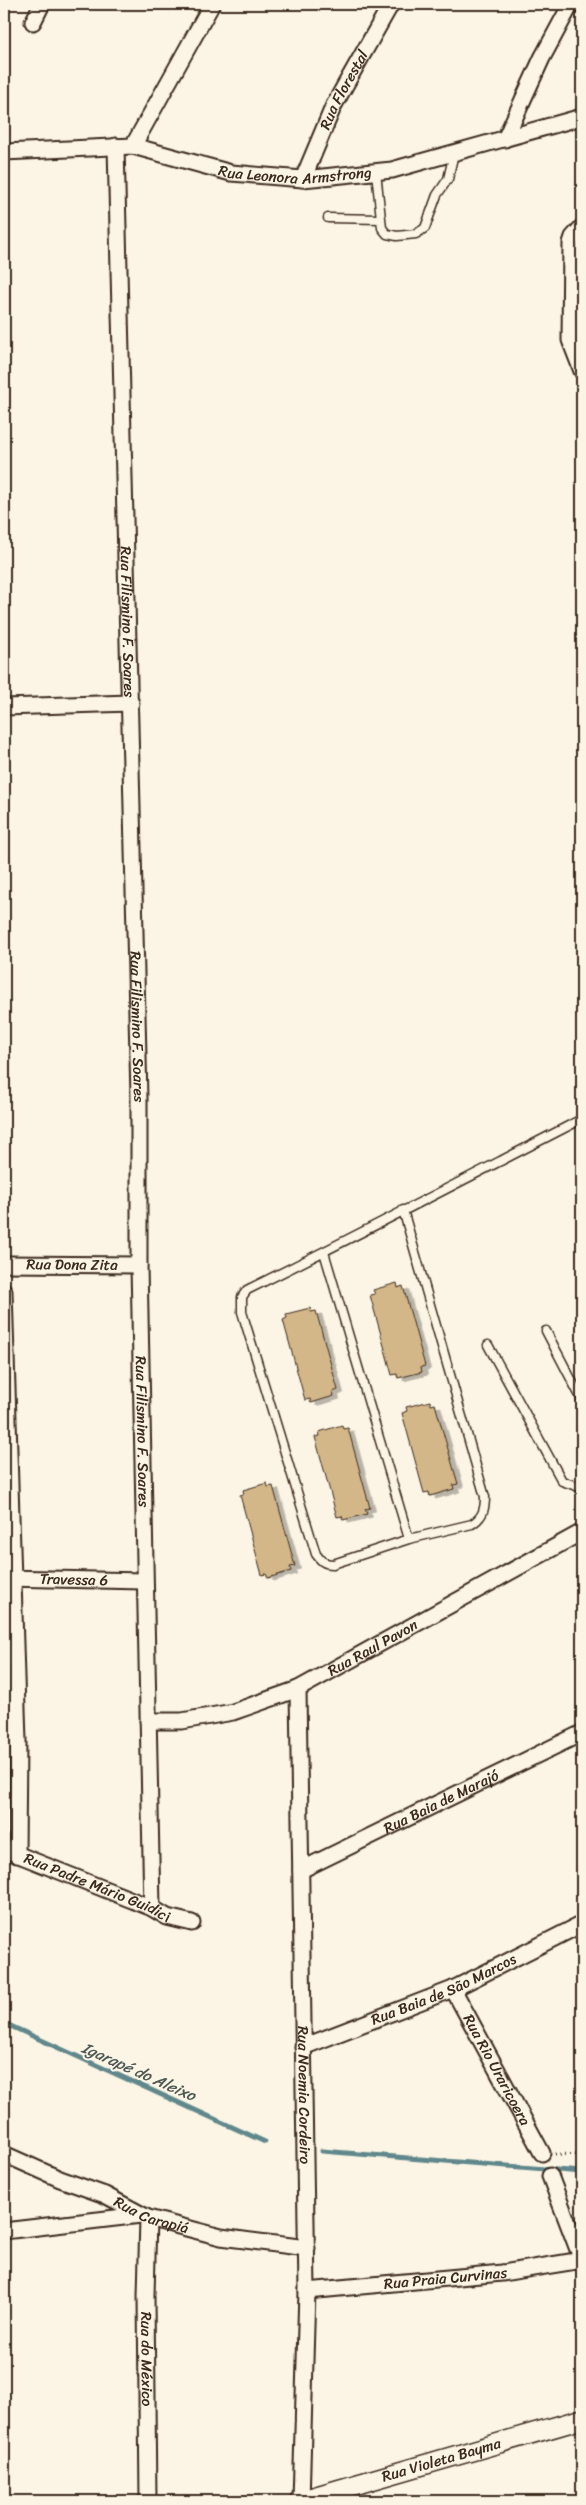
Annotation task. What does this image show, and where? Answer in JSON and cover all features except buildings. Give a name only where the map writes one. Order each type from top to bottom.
[{"type":"street","points":[[33,22],[42,4]]},
{"type":"street","points":[[133,146],[212,4]]},
{"type":"street","name":"Rua Florestal","points":[[303,179],[334,105],[390,4]]},
{"type":"street","points":[[505,140],[542,58],[571,4]]},
{"type":"street","name":"Rua Leonora Armstrong","points":[[4,152],[133,146],[232,174],[303,179],[376,172],[505,140],[582,117]]},
{"type":"street","name":"Rua Filismino F. Soares","points":[[116,146],[131,703],[139,1098],[139,1265],[144,1581],[152,1908]]},
{"type":"street","points":[[582,227],[573,237],[571,243],[570,340],[582,371]]},
{"type":"street","points":[[4,707],[131,703]]},
{"type":"street","name":"Rua Dona Zita","points":[[4,1264],[139,1265]]},
{"type":"street","points":[[4,1291],[12,1499],[7,1578],[18,1741],[10,1852]]},
{"type":"street","name":"Rua Raul Pavon","points":[[148,1721],[182,1722],[233,1712],[298,1688],[582,1532]]},
{"type":"street","name":"Travessa 6","points":[[7,1578],[144,1581]]},
{"type":"street","name":"Rua Noemia Cordeiro","points":[[298,1688],[308,2292],[301,2501]]},
{"type":"street","name":"Rua Baia de Marajó","points":[[301,1870],[582,1733]]},
{"type":"street","name":"Rua Padre Mário Guidici","points":[[10,1852],[152,1908],[167,1917],[192,1923]]},
{"type":"street","name":"Rua Baia de São Marcos","points":[[303,2047],[453,1988],[582,1924]]},
{"type":"street","name":"Rua Rio Uraricoera","points":[[453,1988],[542,2153]]},
{"type":"street","name":"Rua Carapiá","points":[[4,2154],[60,2179],[105,2195],[144,2216],[221,2237],[307,2248]]},
{"type":"street","points":[[550,2176],[582,2260]]},
{"type":"street","points":[[4,2231],[144,2216]]},
{"type":"street","name":"Rua do México","points":[[144,2216],[148,2501]]},
{"type":"street","name":"Rua Praia Curvinas","points":[[308,2292],[502,2273],[582,2260]]},
{"type":"street","name":"Rua Violeta Bayma","points":[[301,2501],[582,2419]]},
{"type":"lane","points":[[376,172],[382,228],[387,234],[398,236],[416,234],[425,228],[437,195],[448,179],[454,153]]},
{"type":"lane","points":[[328,218],[381,220]]},
{"type":"lane","points":[[403,1210],[485,1497],[485,1507],[480,1518],[472,1524],[409,1539],[333,1564],[321,1560],[316,1554],[242,1312],[242,1297],[247,1290],[324,1252],[403,1210],[582,1120]]},
{"type":"lane","points":[[324,1252],[409,1539]]},
{"type":"lane","points":[[546,1331],[582,1400]]},
{"type":"lane","points":[[488,1345],[562,1481],[582,1488]]},
{"type":"path","points":[[542,2153],[582,2156]]},
{"type":"waterway","name":"Igarapé do Aleixo","points":[[4,2023],[265,2142]]},
{"type":"waterway","name":"Igarapé do Aleixo","points":[[322,2151],[582,2172]]}]
